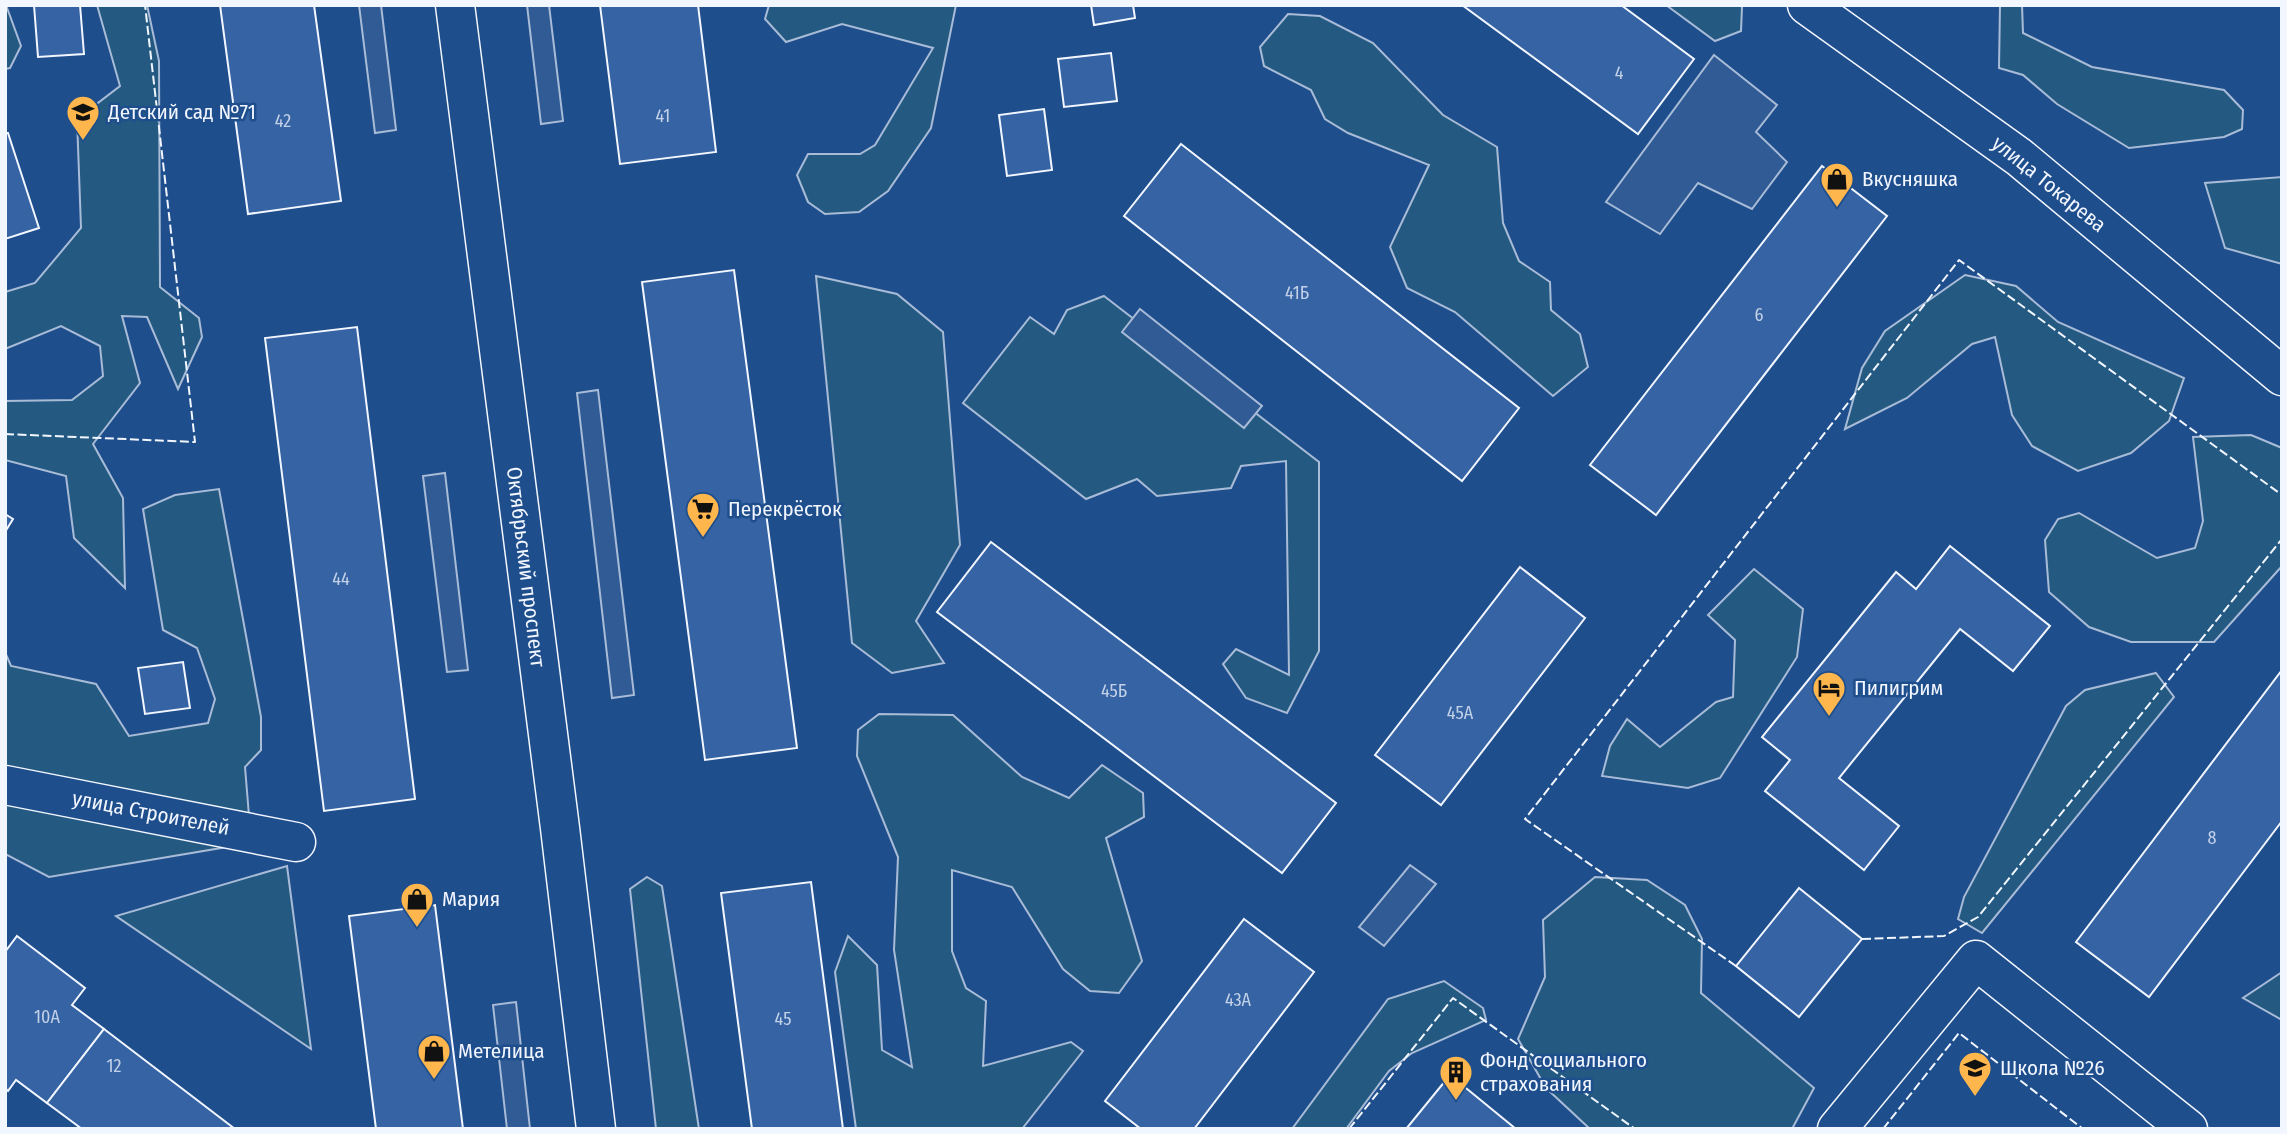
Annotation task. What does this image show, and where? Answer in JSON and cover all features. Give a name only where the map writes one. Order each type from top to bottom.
[{"type":"street","name":"Октябрьский проспект","points":[[455,5],[596,1129]]},
{"type":"street","name":"улица Токарева","points":[[1807,5],[2019,156],[2282,376]]},
{"type":"street","name":"улица Строителей","points":[[5,785],[296,842]]},
{"type":"street","points":[[1837,1129],[1976,960],[2188,1129]]},
{"type":"shaded area","points":[[6,5],[21,46],[10,68],[5,69]]},
{"type":"shaded area","points":[[97,5],[147,5],[159,61],[160,287],[199,318],[202,337],[178,389],[147,317],[122,316],[140,383],[93,444],[123,498],[125,588],[74,538],[66,476],[5,460],[5,401],[72,400],[103,376],[100,346],[61,326],[5,349],[5,292],[35,283],[81,228],[77,119],[120,86]]},
{"type":"shaded area","points":[[359,5],[381,5],[396,130],[375,133]]},
{"type":"shaded area","points":[[527,5],[549,5],[563,121],[541,124]]},
{"type":"shaded area","points":[[769,5],[956,5],[931,128],[888,191],[859,212],[825,214],[808,202],[797,175],[808,154],[860,154],[875,145],[933,48],[842,24],[786,42],[765,19]]},
{"type":"shaded area","points":[[1666,5],[1740,5],[1741,31],[1715,41]]},
{"type":"shaded area","points":[[2000,5],[2022,5],[2023,33],[2092,67],[2224,90],[2243,110],[2242,129],[2224,137],[2129,148],[2057,104],[2023,75],[1999,68]]},
{"type":"shaded area","points":[[1288,14],[1320,16],[1373,43],[1443,115],[1497,147],[1503,223],[1519,261],[1550,282],[1551,310],[1580,334],[1588,367],[1553,396],[1455,312],[1407,288],[1390,247],[1429,165],[1348,133],[1325,119],[1311,90],[1264,66],[1260,47]]},
{"type":"shaded area","points":[[1714,55],[1777,105],[1756,132],[1787,162],[1752,209],[1698,183],[1660,234],[1606,202]]},
{"type":"shaded area","points":[[2282,177],[2282,264],[2225,248],[2205,183]]},
{"type":"shaded area","points":[[1965,275],[2016,286],[2058,322],[2184,378],[2169,421],[2131,453],[2078,471],[2032,446],[2012,415],[1995,337],[1972,344],[1907,398],[1845,429],[1862,368],[1885,331]]},
{"type":"shaded area","points":[[816,276],[897,294],[943,332],[960,545],[916,621],[944,663],[892,673],[852,643]]},
{"type":"shaded area","points":[[1104,296],[1319,462],[1319,651],[1287,713],[1246,698],[1223,664],[1236,649],[1289,675],[1286,461],[1241,466],[1231,488],[1157,496],[1137,479],[1086,499],[963,403],[1030,317],[1054,334],[1067,310]]},
{"type":"shaded area","points":[[1140,309],[1262,406],[1244,428],[1122,332]]},
{"type":"shaded area","points":[[598,390],[634,695],[612,698],[577,393]]},
{"type":"shaded area","points":[[2251,435],[2282,448],[2282,566],[2214,642],[2131,642],[2089,627],[2049,592],[2045,540],[2058,519],[2079,513],[2157,558],[2195,548],[2203,521],[2193,437]]},
{"type":"shaded area","points":[[445,473],[468,670],[447,672],[423,476]]},
{"type":"shaded area","points":[[219,489],[261,717],[261,750],[245,767],[250,828],[233,846],[49,877],[5,854],[5,652],[11,666],[96,684],[129,736],[208,723],[215,699],[197,648],[163,630],[143,509],[175,495]]},
{"type":"shaded area","points":[[1754,569],[1803,609],[1797,657],[1720,778],[1688,788],[1602,776],[1610,746],[1627,719],[1660,747],[1716,702],[1733,697],[1735,640],[1708,615]]},
{"type":"shaded area","points":[[2156,673],[2174,697],[1982,933],[1958,919],[1964,897],[2066,706],[2085,690]]},
{"type":"shaded area","points":[[879,714],[953,715],[1022,777],[1069,798],[1102,765],[1143,793],[1144,817],[1106,838],[1142,961],[1119,993],[1090,991],[1063,969],[1012,887],[952,870],[952,951],[966,988],[986,1001],[983,1066],[1071,1042],[1083,1051],[1022,1129],[856,1129],[835,972],[848,936],[877,965],[882,1050],[912,1067],[894,950],[898,857],[857,756],[858,730]]},
{"type":"shaded area","points":[[1410,865],[1436,884],[1384,946],[1359,927]]},
{"type":"shaded area","points":[[287,866],[311,1049],[116,916]]},
{"type":"shaded area","points":[[647,877],[662,886],[699,1129],[656,1129],[630,889]]},
{"type":"shaded area","points":[[1595,877],[1647,880],[1685,905],[1702,939],[1701,993],[1814,1088],[1792,1129],[1590,1129],[1546,1088],[1518,1039],[1545,977],[1543,920]]},
{"type":"shaded area","points":[[2282,972],[2282,1020],[2243,998]]},
{"type":"shaded area","points":[[1444,981],[1483,1008],[1486,1020],[1412,1053],[1389,1071],[1346,1129],[1292,1129],[1388,999]]},
{"type":"shaded area","points":[[516,1002],[530,1129],[507,1129],[493,1005]]},
{"type":"building","points":[[34,5],[80,5],[84,54],[38,57]]},
{"type":"building","points":[[220,5],[314,5],[341,201],[248,214]]},
{"type":"building","points":[[600,5],[698,5],[716,152],[620,164]]},
{"type":"building","points":[[1091,5],[1133,5],[1135,18],[1094,25]]},
{"type":"building","points":[[1462,5],[1621,5],[1694,59],[1638,134]]},
{"type":"building","points":[[1111,53],[1117,101],[1064,107],[1058,59]]},
{"type":"building","points":[[1044,109],[1052,170],[1007,176],[999,115]]},
{"type":"building","points":[[5,133],[8,133],[39,228],[5,239]]},
{"type":"building","points":[[1181,144],[1519,408],[1462,481],[1124,216]]},
{"type":"building","points":[[1822,166],[1887,216],[1656,515],[1590,465]]},
{"type":"building","points":[[734,270],[797,748],[705,760],[642,282]]},
{"type":"building","points":[[357,327],[415,799],[324,811],[265,338]]},
{"type":"building","points":[[5,514],[13,519],[5,532]]},
{"type":"building","points":[[991,542],[1336,803],[1282,873],[937,612]]},
{"type":"building","points":[[1950,546],[2050,626],[2013,671],[1960,629],[1839,778],[1899,826],[1864,870],[1765,791],[1790,760],[1762,737],[1896,572],[1916,589]]},
{"type":"building","points":[[1520,567],[1585,618],[1441,805],[1375,755]]},
{"type":"building","points":[[183,662],[190,708],[145,714],[138,668]]},
{"type":"building","points":[[2282,670],[2282,821],[2149,997],[2076,942]]},
{"type":"building","points":[[811,882],[843,1129],[752,1129],[721,893]]},
{"type":"building","points":[[1799,888],[1862,939],[1799,1017],[1736,966]]},
{"type":"building","points":[[435,905],[463,1129],[376,1129],[349,916]]},
{"type":"building","points":[[1244,919],[1314,972],[1194,1129],[1141,1129],[1105,1101]]},
{"type":"building","points":[[17,936],[85,988],[72,1005],[104,1029],[47,1103],[16,1080],[8,1091],[5,1088],[5,952]]},
{"type":"building","points":[[104,1029],[235,1129],[82,1129],[47,1103]]},
{"type":"building","name":"Фонд социального страхования","points":[[1450,1075],[1516,1129],[1406,1129]]},
{"type":"fence","points":[[5,434],[195,442],[145,5]]},
{"type":"fence","points":[[1736,966],[1525,819],[1959,260],[2282,495]]},
{"type":"fence","points":[[1862,939],[1944,936],[1978,917],[2282,539]]},
{"type":"fence","points":[[1349,1129],[1453,998],[1635,1129]]},
{"type":"fence","points":[[1883,1129],[1959,1033],[2083,1129]]},
{"type":"place","name":"Детский сад №71","points":[[83,142]]},
{"type":"place","name":"Вкусняшка","points":[[1837,209]]},
{"type":"place","name":"Перекрёсток","points":[[703,539]]},
{"type":"place","name":"Пилигрим","points":[[1829,718]]},
{"type":"place","name":"Мария","points":[[417,929]]},
{"type":"place","name":"Метелица","points":[[434,1081]]},
{"type":"place","name":"Школа №26","points":[[1975,1098]]},
{"type":"place","name":"Фонд социального страхования","points":[[1456,1102]]}]
